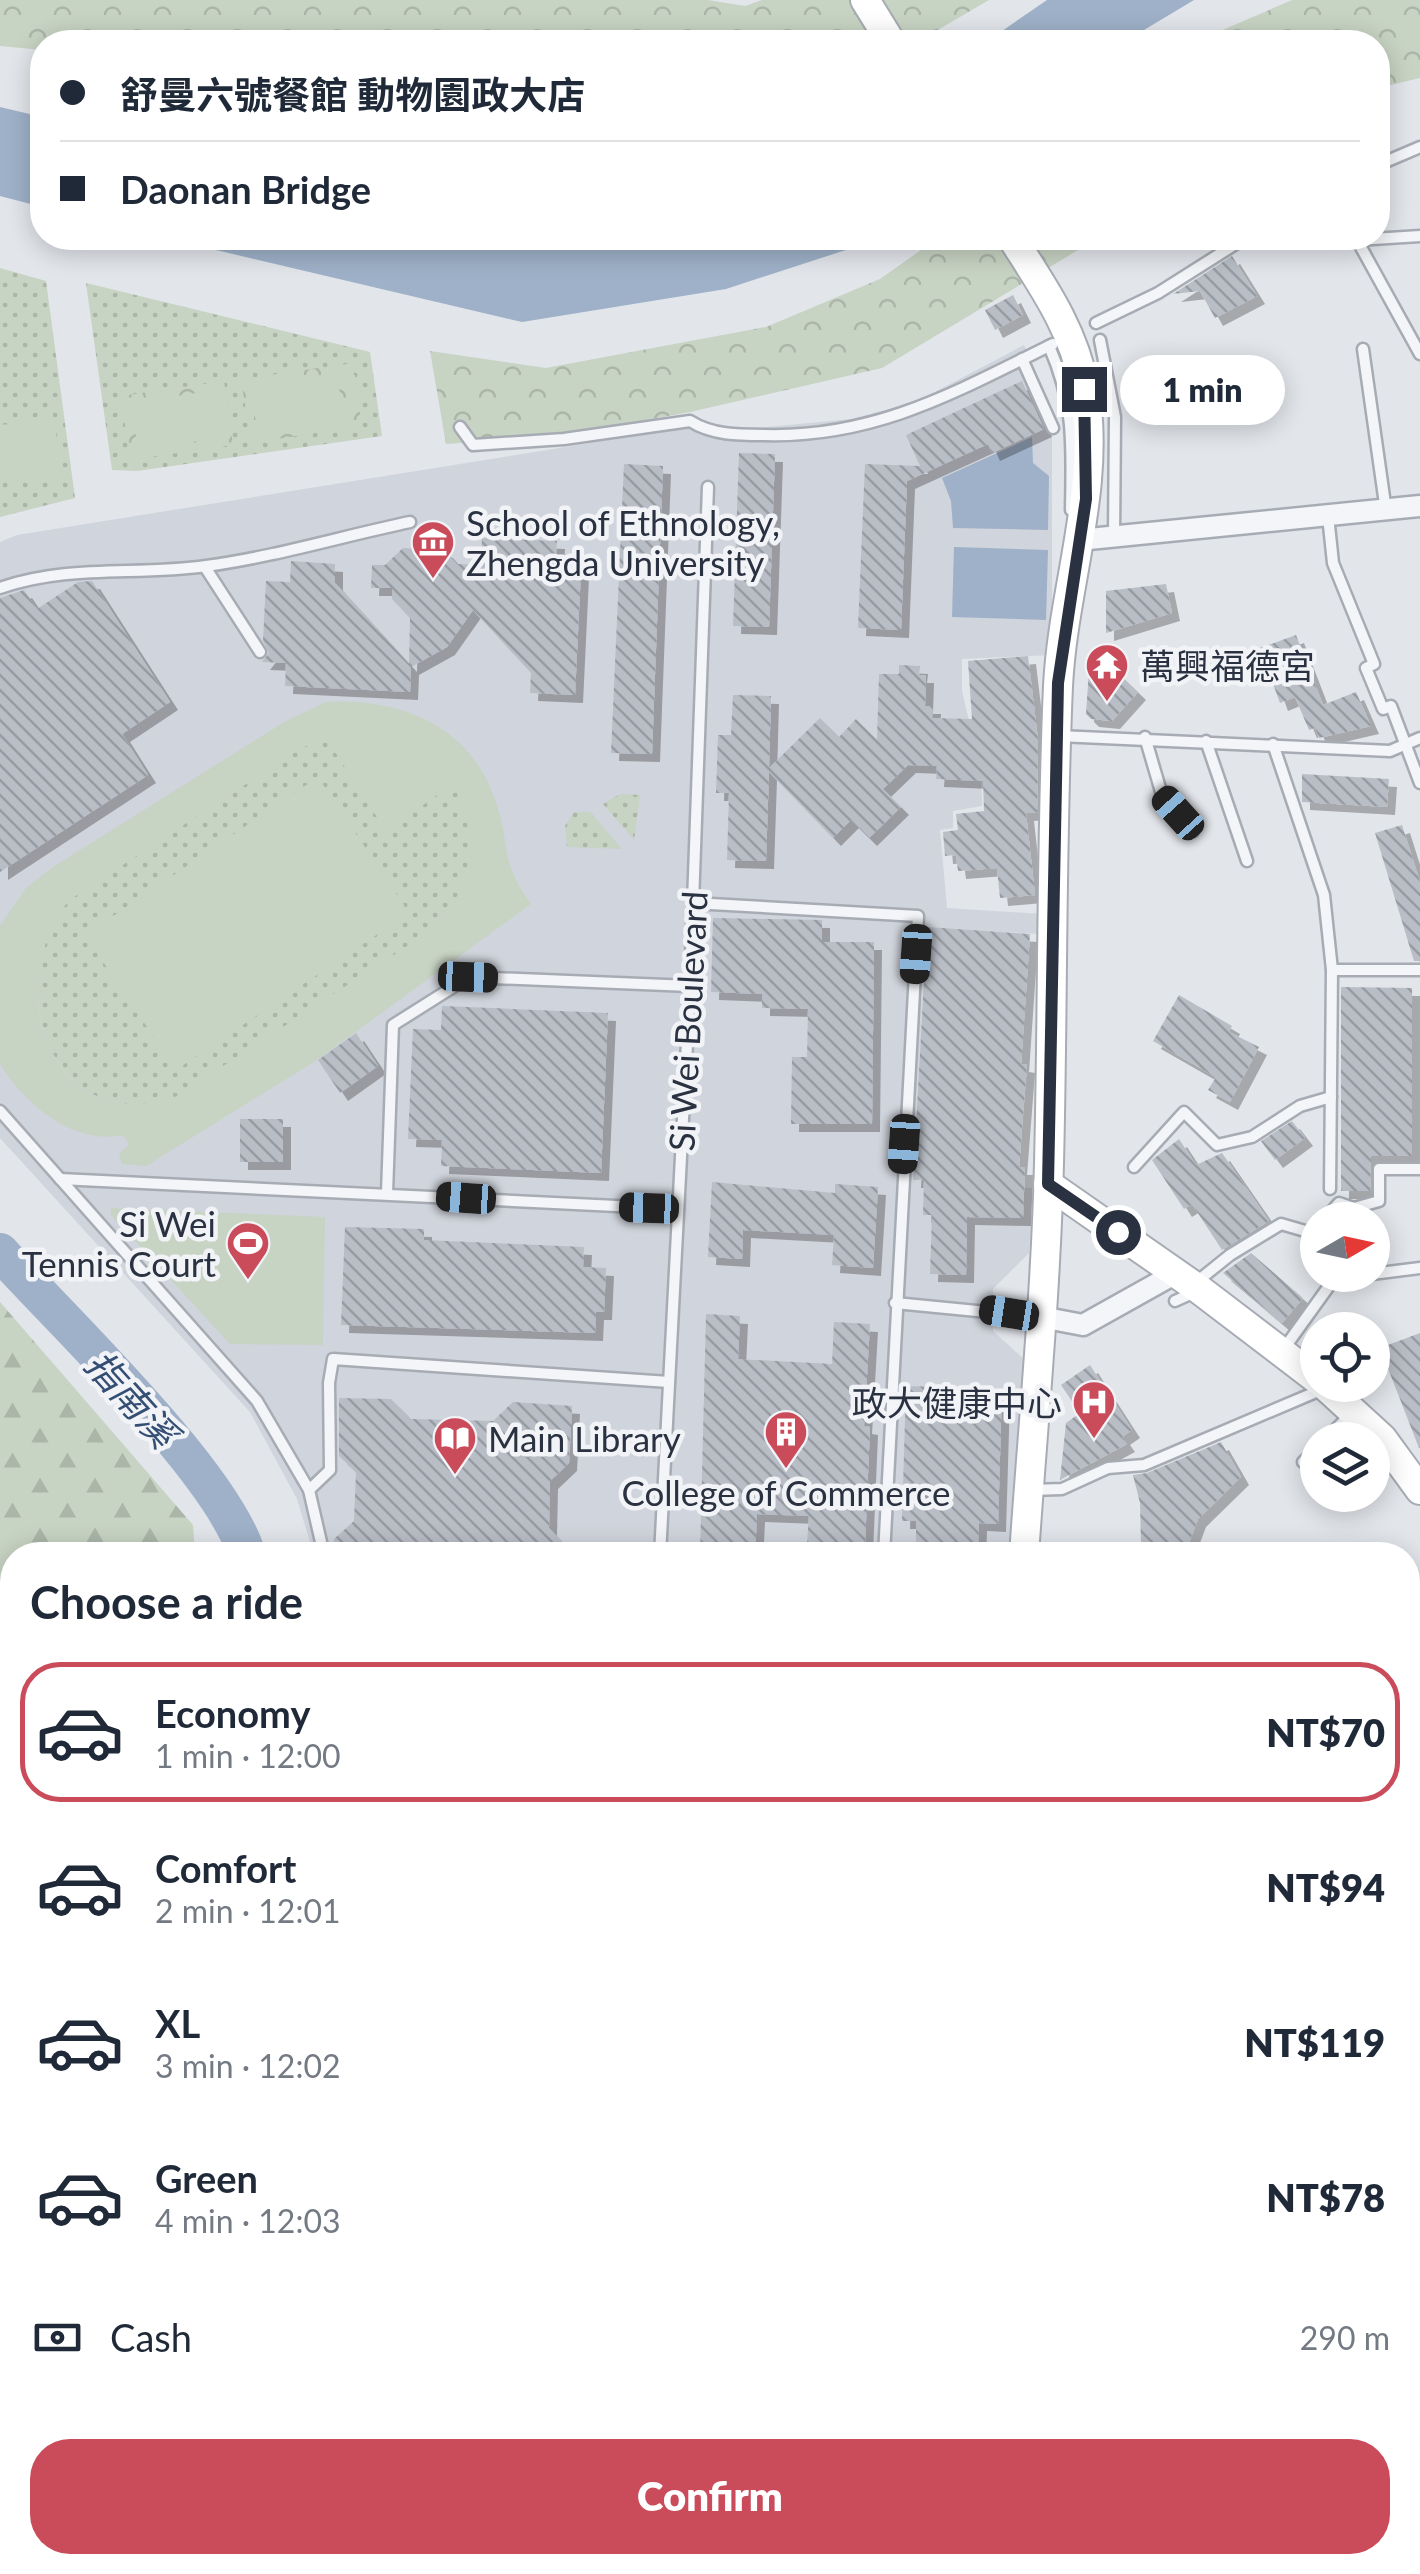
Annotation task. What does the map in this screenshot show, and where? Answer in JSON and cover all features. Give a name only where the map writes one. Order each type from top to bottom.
[{"type":"street","points":[[864,0],[883,30]]},
{"type":"street","points":[[1020,250],[1063,320],[1084,389],[1086,499],[1058,683],[1048,1184],[1025,1542]]},
{"type":"street","points":[[1079,540],[1420,506]]},
{"type":"street","points":[[1048,1184],[1186,1287],[1300,1365]]},
{"type":"street","points":[[1041,1318],[1083,1324],[1186,1287]]},
{"type":"street","points":[[1344,1402],[1392,1450],[1420,1490]]},
{"type":"lane","points":[[1390,160],[1420,147]]},
{"type":"lane","points":[[1390,237],[1420,236]]},
{"type":"lane","points":[[1096,323],[1158,293],[1226,250]]},
{"type":"lane","points":[[1359,250],[1420,354]]},
{"type":"lane","points":[[1100,340],[1116,436],[1114,536]]},
{"type":"lane","points":[[460,427],[473,445],[564,439],[690,421],[724,434],[800,435],[924,408],[1054,344],[1073,421],[1070,540],[1079,540]]},
{"type":"lane","points":[[1363,349],[1386,510]]},
{"type":"lane","points":[[1022,359],[1053,428]]},
{"type":"lane","name":"Si Wei Boulevard","points":[[661,1542],[690,986],[708,487]]},
{"type":"lane","points":[[1328,516],[1332,563],[1374,664],[1366,668],[1383,709],[1391,706],[1420,782]]},
{"type":"lane","points":[[0,588],[36,575],[75,570],[205,567],[410,522]]},
{"type":"lane","points":[[205,567],[260,652]]},
{"type":"lane","points":[[1058,736],[1390,751],[1420,738]]},
{"type":"lane","points":[[1145,738],[1162,795],[1193,830]]},
{"type":"lane","points":[[1206,741],[1247,861]]},
{"type":"lane","points":[[1273,744],[1324,894],[1332,970],[1330,1189]]},
{"type":"lane","points":[[693,903],[918,916],[885,1542]]},
{"type":"lane","points":[[1332,970],[1420,970]]},
{"type":"lane","points":[[387,1193],[393,1025],[468,977],[690,986]]},
{"type":"lane","points":[[1134,1167],[1184,1112],[1217,1145],[1236,1144],[1300,1106],[1330,1097]]},
{"type":"lane","points":[[0,1111],[257,1401],[310,1490],[321,1542]]},
{"type":"lane","points":[[1379,1202],[1380,1169],[1420,1169]]},
{"type":"lane","points":[[60,1179],[678,1209]]},
{"type":"lane","points":[[1186,1287],[1230,1254],[1281,1224],[1300,1229]]},
{"type":"lane","points":[[1390,1272],[1420,1268]]},
{"type":"lane","points":[[1282,1350],[1324,1292]]},
{"type":"lane","points":[[895,1303],[1041,1318]]},
{"type":"lane","points":[[310,1490],[330,1470],[333,1359],[669,1382]]},
{"type":"lane","points":[[1029,1490],[1062,1489],[1108,1468],[1144,1464],[1300,1394]]},
{"type":"lane","points":[[1343,1422],[1354,1411]]},
{"type":"shaded area","points":[[1024,345],[1052,409],[1052,655],[962,659],[962,691],[981,773],[982,806],[953,811],[953,828],[940,830],[947,908],[1043,914],[1042,934],[980,931],[946,1186],[1033,1188],[1029,1253],[993,1289],[993,1331],[1025,1360],[1015,1542],[310,1542],[297,1499],[250,1412],[0,1138],[0,542],[17,535],[690,427],[747,429],[851,419],[916,402]]},
{"type":"green space","points":[[0,0],[708,0],[745,6],[762,0],[989,0],[938,30],[30,30],[30,49],[0,46]]},
{"type":"green space","points":[[1292,0],[1420,0],[1420,78],[1390,85],[1390,30],[1223,30]]},
{"type":"green space","points":[[921,250],[1078,250],[882,368],[690,412],[564,435],[446,444],[430,351],[546,368],[766,327],[880,279]]},
{"type":"green space","points":[[0,268],[46,281],[75,498],[0,517]]},
{"type":"green space","points":[[86,283],[370,352],[382,436],[137,471],[112,470]]},
{"type":"green space","points":[[353,363],[362,426],[251,443],[241,379]]},
{"type":"green space","points":[[337,373],[344,420],[258,434],[250,387]]},
{"type":"green space","points":[[224,381],[233,445],[130,460],[121,396]]},
{"type":"green space","points":[[217,390],[224,437],[138,450],[131,403]]},
{"type":"green space","points":[[55,420],[60,477],[0,482],[0,425]]},
{"type":"green space","points":[[326,702],[353,702],[404,711],[448,734],[482,772],[499,813],[513,874],[531,904],[317,1060],[146,1166],[122,1164],[119,1154],[129,1145],[123,1135],[104,1137],[68,1128],[36,1107],[0,1064],[0,926],[26,888],[53,867],[286,721]],"holes":[[[326,738],[386,831],[453,784],[468,824],[468,864],[454,902],[426,934],[177,1096],[133,1104],[97,1096],[69,1076],[50,1047],[39,1012],[39,973],[49,935],[69,900],[299,749]]]},
{"type":"green space","points":[[326,737],[386,831],[453,783],[468,823],[470,843],[463,883],[454,901],[426,934],[178,1096],[134,1104],[98,1096],[70,1076],[50,1047],[40,1012],[39,973],[49,935],[69,900],[299,749]]},
{"type":"green space","points":[[318,777],[409,913],[176,1070],[85,935]]},
{"type":"green space","points":[[620,794],[640,795],[634,840],[603,804]]},
{"type":"green space","points":[[574,812],[590,812],[622,849],[567,847],[565,826]]},
{"type":"green space","name":"Si Wei Tennis Court","points":[[111,1208],[325,1217],[323,1345],[230,1344],[111,1215]]},
{"type":"green space","points":[[0,1302],[193,1525],[194,1542],[0,1542]]},
{"type":"water","points":[[1047,0],[1194,0],[1144,30],[1003,30]]},
{"type":"water","points":[[0,107],[30,114],[30,204],[0,196]]},
{"type":"water","points":[[216,250],[846,250],[726,289],[522,322]]},
{"type":"water","points":[[1032,437],[1033,463],[1049,476],[1048,530],[953,528],[951,501],[942,478]]},
{"type":"water","points":[[954,547],[1048,550],[1046,620],[952,617]]},
{"type":"building","points":[[1232,256],[1257,296],[1215,318],[1200,291],[1173,294]]},
{"type":"building","points":[[1013,295],[1023,315],[995,330],[985,310]]},
{"type":"building","points":[[1022,381],[1044,429],[992,453],[988,444],[907,481],[901,630],[858,628],[865,464],[920,466],[906,435]]},
{"type":"building","points":[[739,453],[775,454],[769,627],[733,626]]},
{"type":"building","points":[[624,464],[663,466],[652,754],[611,753]]},
{"type":"building","points":[[482,538],[557,541],[555,569],[581,570],[575,695],[530,693],[531,673],[473,610],[447,647],[411,667],[410,692],[285,686],[286,663],[262,662],[269,653],[263,641],[266,581],[290,582],[291,561],[335,564],[335,583],[409,664],[410,618],[392,599],[392,588],[371,588],[372,565],[385,565],[403,548],[445,550],[457,564],[481,565]]},
{"type":"building","points":[[92,581],[170,702],[122,734],[148,775],[0,872],[0,598],[24,590],[37,609],[78,582]]},
{"type":"building","points":[[1166,584],[1172,613],[1106,633],[1106,591]]},
{"type":"building","points":[[1296,635],[1323,705],[1356,692],[1371,726],[1319,738],[1315,728],[1309,730],[1295,697],[1280,703],[1260,648]]},
{"type":"building","points":[[1028,656],[1038,740],[1037,812],[1026,813],[1035,895],[1000,898],[997,868],[958,871],[956,855],[945,856],[943,832],[958,830],[956,814],[984,811],[983,781],[936,779],[937,766],[908,765],[883,789],[901,807],[869,838],[851,820],[833,838],[769,772],[766,861],[727,860],[729,793],[716,793],[718,735],[731,735],[733,695],[771,696],[769,768],[820,718],[839,737],[856,719],[877,740],[879,674],[899,674],[899,665],[920,666],[919,675],[926,675],[925,706],[933,706],[932,718],[972,719],[968,661]]},
{"type":"building","name":"萬興福德宮","points":[[1113,668],[1138,692],[1112,721],[1091,719],[1086,714],[1089,670]]},
{"type":"building","points":[[1302,774],[1389,779],[1387,807],[1302,802]]},
{"type":"building","points":[[1402,825],[1420,882],[1420,961],[1414,961],[1375,833]]},
{"type":"building","points":[[713,918],[822,920],[822,942],[874,942],[872,1124],[791,1124],[792,1057],[807,1057],[808,1009],[762,1008],[762,994],[711,992]]},
{"type":"building","points":[[927,927],[1030,934],[1021,1064],[1027,1065],[1019,1167],[1025,1167],[1023,1218],[967,1217],[966,1275],[930,1274],[932,1215],[923,1215],[924,1180],[913,1180]]},
{"type":"building","points":[[1341,987],[1412,988],[1412,1156],[1371,1156],[1370,1191],[1341,1191]]},
{"type":"building","points":[[1179,995],[1232,1026],[1229,1032],[1259,1047],[1230,1102],[1208,1090],[1216,1077],[1153,1041]]},
{"type":"building","points":[[442,1006],[608,1013],[601,1173],[441,1166],[442,1140],[408,1139],[413,1029],[441,1030]]},
{"type":"building","points":[[356,1033],[378,1066],[340,1093],[318,1060]]},
{"type":"building","points":[[240,1119],[283,1119],[283,1162],[240,1162]]},
{"type":"building","points":[[1292,1121],[1305,1138],[1275,1160],[1261,1141]]},
{"type":"building","points":[[1179,1139],[1196,1165],[1222,1153],[1269,1221],[1222,1250],[1192,1204],[1184,1209],[1152,1160]]},
{"type":"building","points":[[712,1182],[835,1193],[835,1184],[878,1187],[873,1268],[832,1265],[834,1235],[743,1230],[742,1259],[708,1257]]},
{"type":"building","points":[[345,1227],[424,1229],[424,1240],[584,1247],[583,1267],[606,1268],[604,1312],[596,1312],[595,1333],[341,1325]]},
{"type":"building","points":[[1251,1253],[1303,1298],[1282,1323],[1223,1273]]},
{"type":"building","points":[[706,1314],[740,1316],[738,1359],[832,1364],[834,1322],[870,1324],[864,1426],[870,1427],[865,1542],[807,1542],[809,1516],[757,1514],[756,1542],[700,1542]]},
{"type":"building","points":[[1420,1333],[1420,1448],[1390,1374],[1390,1344]]},
{"type":"building","name":"政大健康中心","points":[[1090,1365],[1132,1430],[1122,1437],[1127,1444],[1060,1480],[1066,1423],[1080,1413],[1061,1385]]},
{"type":"building","points":[[906,1386],[1002,1389],[998,1524],[979,1523],[978,1542],[916,1542],[916,1521],[902,1521]]},
{"type":"building","name":"Main Library","points":[[339,1398],[391,1399],[411,1419],[493,1421],[513,1402],[572,1406],[569,1463],[550,1481],[549,1528],[562,1542],[334,1542],[354,1521],[356,1472],[339,1456]]},
{"type":"building","points":[[1221,1442],[1241,1477],[1198,1519],[1189,1542],[1141,1542],[1140,1503],[1133,1475],[1147,1473]]},
{"type":"waterway","name":"指南溪","points":[[0,1252],[174,1441],[207,1482],[241,1542]]},
{"type":"place","name":"School of Ethnology, Zhengda University","points":[[433,580]]},
{"type":"place","name":"萬興福德宮","points":[[1107,703]]},
{"type":"place","name":"Si Wei Tennis Court","points":[[248,1281]]},
{"type":"place","name":"政大健康中心","points":[[1094,1440]]},
{"type":"place","name":"College of Commerce","points":[[786,1470]]},
{"type":"place","name":"Main Library","points":[[455,1476]]},
{"type":"route","points":[[1084,389],[1086,499],[1058,683],[1048,1184],[1118,1232]]}]
